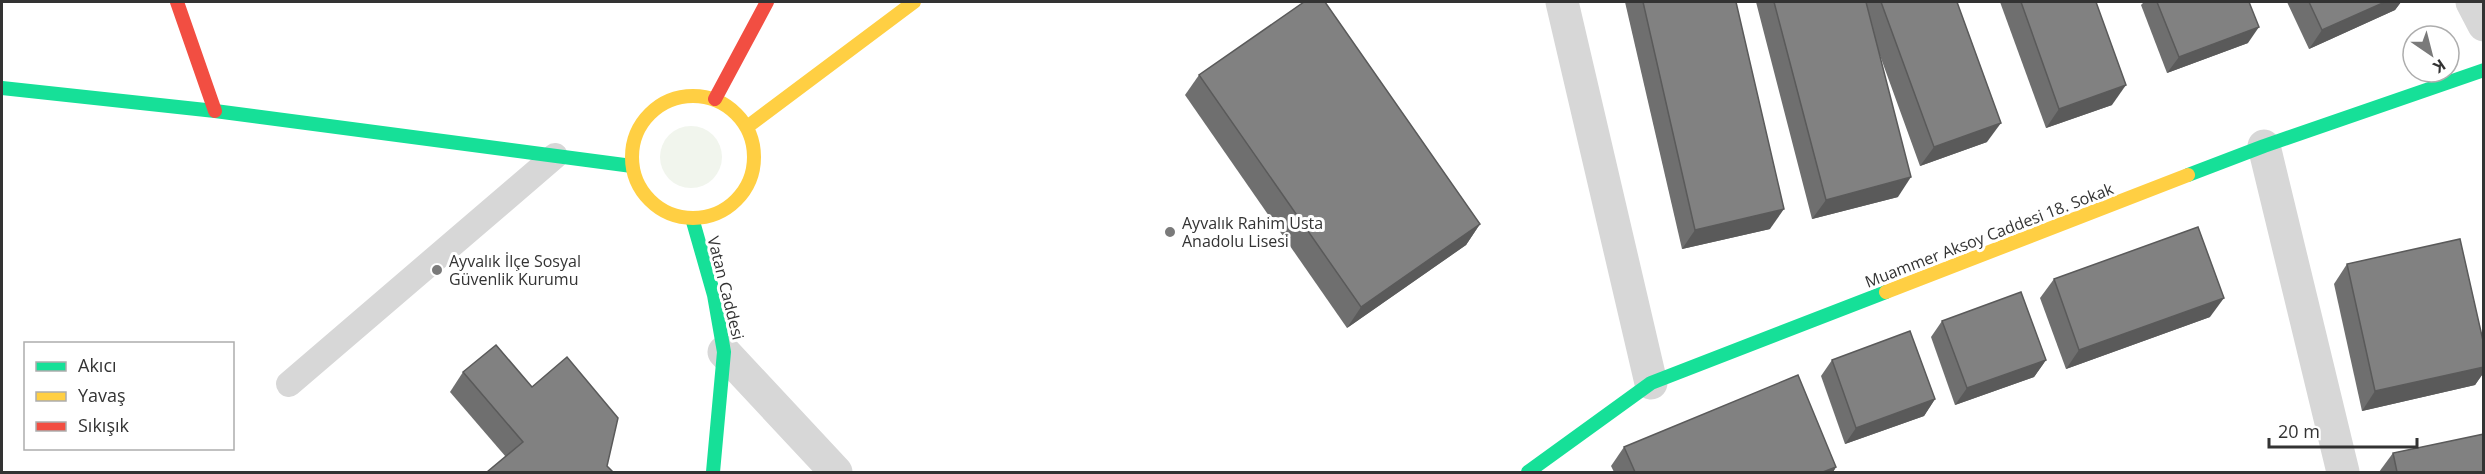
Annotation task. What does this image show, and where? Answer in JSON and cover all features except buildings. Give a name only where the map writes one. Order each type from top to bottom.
[{"type":"main road","points":[[177,2],[215,111]]},
{"type":"main road","points":[[715,99],[767,2]]},
{"type":"main road","points":[[747,127],[914,2]]},
{"type":"main road","name":"Muammer Aksoy Caddesi 18. Sokak","points":[[1528,472],[1651,382],[2264,146],[2484,70]]},
{"type":"main road","points":[[2,88],[215,111],[632,166]]},
{"type":"main road","points":[[695,96],[715,99],[734,110],[747,127],[754,147],[754,169],[746,189],[731,205],[712,215],[692,218],[671,214],[652,203],[639,187],[632,166],[633,145],[640,125],[655,109],[673,99],[695,96]]},
{"type":"main road","name":"Vatan Caddesi","points":[[692,218],[714,295],[724,352],[713,472]]},
{"type":"street","points":[[1562,2],[1651,382]]},
{"type":"street","points":[[2472,2],[2484,25]]},
{"type":"street","points":[[2264,146],[2343,472]]},
{"type":"street","points":[[724,352],[836,472]]},
{"type":"lane","points":[[289,384],[555,156]]},
{"type":"shaded area","points":[[691,126],[703,128],[713,135],[720,145],[722,157],[720,169],[713,179],[703,186],[691,188],[679,186],[669,179],[662,169],[660,157],[662,145],[669,135],[679,128]]},
{"type":"traffic: fast","points":[[2188,175],[2264,146],[2484,70]]},
{"type":"traffic: fast","points":[[2,88],[215,111],[632,166]]},
{"type":"traffic: fast","points":[[692,218],[714,295],[724,352],[713,472]]},
{"type":"traffic: fast","points":[[1528,472],[1651,383],[1886,292]]},
{"type":"traffic: slow","points":[[747,127],[914,2]]},
{"type":"traffic: slow","points":[[693,96],[716,101],[727,106],[736,114],[744,123],[749,134],[754,157],[749,180],[744,191],[736,200],[727,208],[716,213],[693,218],[670,213],[659,208],[650,200],[642,191],[637,180],[632,157],[637,134],[642,123],[650,114],[659,106],[670,101],[693,96]]},
{"type":"traffic: slow","points":[[1886,292],[2188,175]]},
{"type":"traffic: jam","points":[[177,2],[215,111]]},
{"type":"traffic: jam","points":[[715,99],[767,2]]},
{"type":"place","name":"Ayvalık Rahim Usta Anadolu Lisesi","points":[[1170,232]]},
{"type":"place","name":"Ayvalık İlçe Sosyal Güvenlik Kurumu","points":[[437,270]]}]
